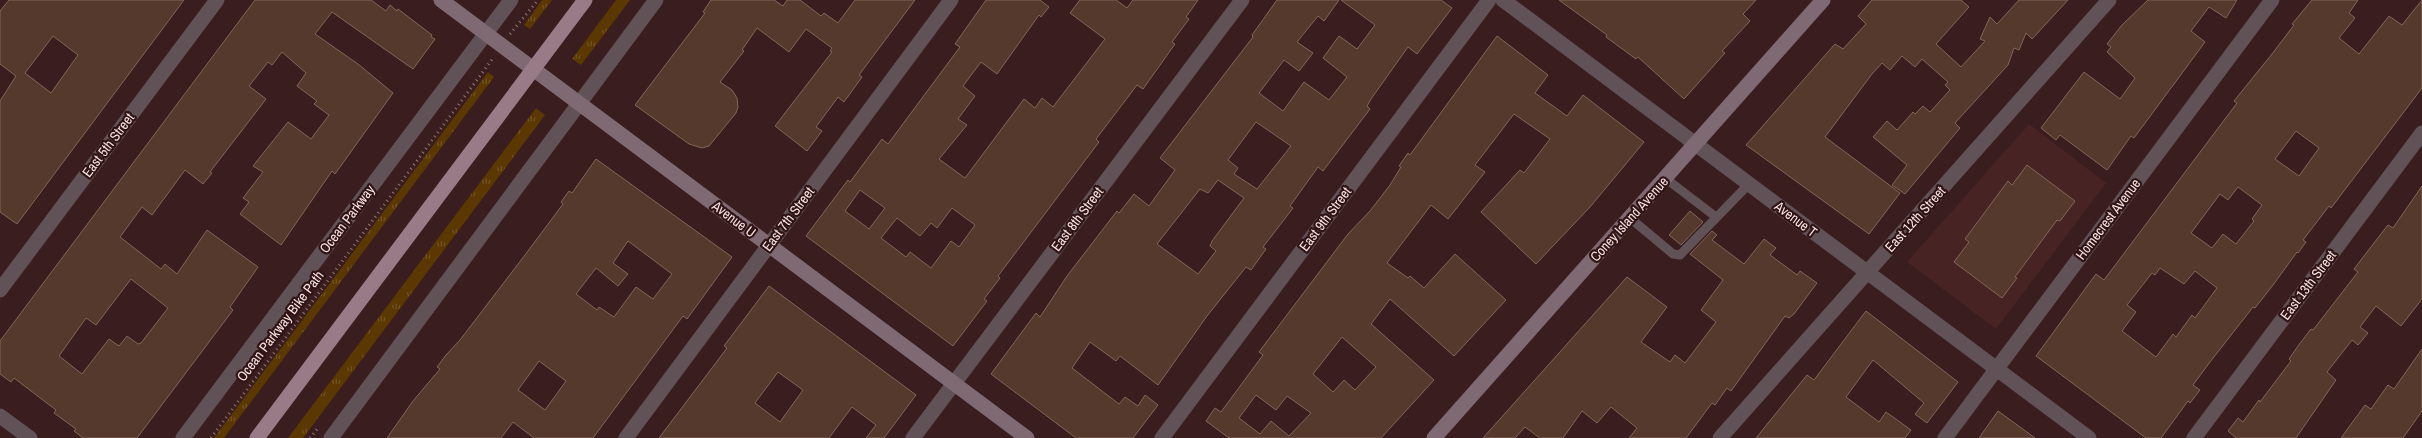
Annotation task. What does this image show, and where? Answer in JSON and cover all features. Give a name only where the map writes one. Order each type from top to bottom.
[{"type":"main road","name":"Avenue U","points":[[441,0],[1027,438]]},
{"type":"main road","points":[[257,438],[585,0]]},
{"type":"main road","name":"Coney Island Avenue","points":[[1434,438],[1823,0]]},
{"type":"street","name":"East 5th Street","points":[[0,290],[217,0]]},
{"type":"street","name":"Ocean Parkway","points":[[183,438],[511,0]]},
{"type":"street","points":[[331,438],[656,0]]},
{"type":"street","name":"East 7th Street","points":[[626,438],[951,0]]},
{"type":"street","name":"East 8th Street","points":[[912,438],[1242,0]]},
{"type":"street","name":"East 9th Street","points":[[1162,438],[1489,0]]},
{"type":"street","name":"Avenue T","points":[[1503,0],[2089,438]]},
{"type":"street","name":"East 12th Street","points":[[1720,438],[2109,0]]},
{"type":"street","name":"Homecrest Avenue","points":[[1945,438],[2272,0]]},
{"type":"street","name":"East 13th Street","points":[[2194,438],[2422,133]]},
{"type":"street","points":[[0,416],[30,438]]},
{"type":"lane","points":[[1665,178],[1716,218]]},
{"type":"lane","points":[[1630,218],[1673,254],[1680,255],[1749,184]]},
{"type":"path","points":[[513,30],[538,0]]},
{"type":"path","name":"Ocean Parkway Bike Path","points":[[211,438],[493,59]]},
{"type":"shaded area","points":[[2029,124],[2106,183],[1996,329],[1907,262]]},
{"type":"green space","points":[[542,0],[552,0],[530,29],[524,25]]},
{"type":"green space","points":[[616,0],[630,0],[581,65],[572,59]]},
{"type":"green space","points":[[488,72],[494,77],[224,438],[214,438]]},
{"type":"green space","points":[[536,108],[545,115],[303,438],[288,438]]},
{"type":"building","points":[[9,0],[184,0],[17,224],[0,212],[0,101],[16,76],[0,64],[0,11]],"holes":[[[53,36],[78,55],[51,93],[25,73]]]},
{"type":"building","points":[[255,0],[371,0],[386,11],[390,5],[397,11],[398,9],[435,39],[413,69],[332,12],[315,34],[358,64],[393,93],[335,174],[332,171],[281,245],[240,214],[249,202],[243,198],[263,172],[253,166],[288,122],[311,139],[329,115],[314,104],[317,101],[297,86],[306,73],[282,52],[272,65],[268,62],[249,86],[266,99],[210,172],[212,173],[203,184],[185,170],[152,215],[142,207],[120,237],[161,269],[165,264],[177,274],[207,230],[258,267],[230,307],[233,310],[137,438],[83,438],[74,431],[76,429],[54,413],[56,410],[14,378],[11,382],[0,374],[0,341]],"holes":[[[131,279],[168,308],[141,343],[138,344],[127,336],[119,346],[109,339],[82,374],[59,356],[86,318],[96,325]]]},
{"type":"building","points":[[711,0],[774,0],[783,6],[787,0],[800,0],[821,16],[824,13],[838,23],[855,0],[915,0],[859,75],[862,77],[844,102],[838,97],[816,127],[822,131],[807,151],[775,126],[832,52],[830,51],[832,48],[806,29],[789,52],[757,28],[742,50],[744,51],[720,82],[732,90],[737,98],[738,107],[736,113],[709,146],[702,148],[689,144],[635,105],[705,13],[703,12]]},
{"type":"building","points":[[986,0],[1040,0],[1049,7],[1041,17],[1039,15],[997,74],[981,62],[963,86],[975,96],[958,119],[967,125],[939,159],[965,178],[1024,99],[1035,108],[1042,98],[1053,107],[1105,39],[1070,13],[1080,0],[1116,0],[1127,8],[1133,0],[1198,0],[1186,17],[1189,19],[1172,42],[1175,44],[1143,89],[1137,85],[1096,139],[1099,142],[998,276],[1000,278],[984,299],[987,301],[953,346],[806,236],[882,139],[888,144],[960,47],[955,44]],"holes":[[[860,190],[885,208],[869,229],[845,211]],[[952,208],[975,225],[959,247],[951,241],[931,268],[910,252],[906,257],[881,238],[897,218],[920,236],[931,223],[937,228]]]},
{"type":"building","points":[[1277,0],[1339,0],[1324,21],[1318,16],[1297,42],[1313,53],[1299,71],[1284,60],[1259,93],[1283,111],[1304,82],[1329,100],[1347,77],[1323,58],[1339,36],[1357,49],[1375,25],[1341,0],[1441,0],[1452,8],[1417,54],[1408,47],[1371,99],[1367,106],[1370,109],[1323,171],[1318,167],[1290,206],[1293,208],[1263,247],[1266,249],[1251,270],[1246,267],[1207,316],[1158,385],[1120,356],[1116,361],[1090,342],[1072,368],[1119,404],[1125,397],[1138,406],[1145,395],[1158,405],[1133,438],[1076,438],[991,374],[1036,313],[1040,317],[1067,276],[1117,211],[1119,213],[1134,194],[1149,206],[1175,170],[1160,158],[1253,37],[1252,35]],"holes":[[[1256,122],[1291,146],[1257,189],[1234,174],[1238,168],[1228,160]],[[1218,180],[1244,198],[1212,241],[1210,246],[1216,251],[1198,274],[1157,244],[1200,189],[1208,193]]]},
{"type":"building","points":[[1559,0],[1756,0],[1743,14],[1750,21],[1722,51],[1725,53],[1684,99],[1638,57],[1636,59]]},
{"type":"building","points":[[1872,0],[1961,0],[1969,7],[1936,44],[1961,67],[1985,41],[1980,39],[1990,17],[1997,24],[2019,0],[2068,0],[2032,39],[2026,33],[2019,50],[2014,48],[2008,65],[1955,123],[1960,128],[1905,194],[1892,185],[1907,165],[1873,137],[1887,121],[1897,130],[1913,112],[1915,114],[1923,106],[1930,112],[1950,90],[1945,85],[1948,82],[1922,59],[1915,67],[1902,56],[1890,70],[1882,63],[1872,74],[1825,137],[1900,193],[1869,234],[1746,145],[1835,44],[1843,49],[1866,24],[1858,16]]},
{"type":"building","points":[[2148,0],[2237,0],[2226,18],[2209,7],[2191,31],[2205,42],[2134,138],[2131,136],[2107,170],[2060,135],[2056,140],[2041,128],[2084,72],[2120,99],[2135,78],[2107,52],[2111,47],[2107,44],[2122,25]]},
{"type":"building","points":[[2312,0],[2358,0],[2349,13],[2355,18],[2339,38],[2359,54],[2389,16],[2402,25],[2422,0],[2422,88],[2331,208],[2329,206],[2303,240],[2306,242],[2298,253],[2255,308],[2253,307],[2193,385],[2200,390],[2190,403],[2188,401],[2161,438],[2146,438],[2036,356],[2096,274],[2104,280],[2237,103],[2234,101],[2294,25],[2292,24]],"holes":[[[2296,131],[2319,148],[2299,176],[2275,159]],[[2238,187],[2262,205],[2252,219],[2254,221],[2236,244],[2223,234],[2212,248],[2191,233],[2220,194],[2228,200]],[[2160,268],[2184,284],[2195,271],[2217,288],[2195,318],[2192,315],[2176,337],[2173,334],[2156,357],[2122,331],[2136,312],[2127,305],[2152,273],[2155,275]]]},
{"type":"building","points":[[1497,36],[1548,75],[1535,93],[1553,106],[1567,116],[1583,95],[1644,142],[1590,207],[1536,264],[1481,212],[1520,170],[1524,173],[1550,139],[1514,114],[1475,165],[1485,172],[1448,219],[1431,205],[1387,263],[1408,278],[1410,276],[1424,288],[1455,254],[1506,300],[1454,356],[1390,299],[1371,324],[1434,380],[1381,438],[1229,438],[1206,421],[1215,408],[1221,412],[1263,355],[1259,352],[1348,234],[1370,211],[1390,185],[1408,153],[1410,155]],"holes":[[[1342,337],[1376,367],[1355,390],[1344,380],[1333,392],[1313,374]],[[1256,395],[1276,410],[1287,396],[1311,413],[1289,436],[1271,421],[1260,434],[1239,418]]]},
{"type":"building","points":[[596,159],[732,257],[687,319],[683,316],[593,438],[534,438],[513,422],[501,438],[387,438],[413,401],[440,369],[437,367],[446,355],[460,340],[563,204],[561,202],[569,191],[572,193]],"holes":[[[628,241],[672,274],[653,299],[636,287],[614,317],[599,307],[597,310],[576,294],[596,268],[618,286],[628,274],[613,263]],[[539,361],[566,381],[545,410],[518,390]]]},
{"type":"building","points":[[2027,165],[2075,201],[2060,221],[2057,220],[2002,298],[1954,262],[1969,242],[1965,239],[2008,181],[2012,185]]},
{"type":"building","points":[[2422,186],[2422,299],[2401,326],[2376,306],[2360,327],[2368,333],[2358,345],[2352,340],[2327,372],[2336,380],[2296,438],[2236,438],[2228,431],[2238,418],[2243,422],[2259,400],[2260,402],[2291,361],[2289,359],[2298,346],[2311,329],[2313,330],[2358,272],[2354,269],[2388,225],[2393,228]]},
{"type":"building","points":[[1690,211],[1703,222],[1681,245],[1669,235]]},
{"type":"building","points":[[1712,231],[1717,235],[1712,240],[1744,264],[1764,239],[1776,248],[1770,255],[1797,275],[1800,271],[1817,283],[1794,314],[1789,318],[1785,316],[1731,391],[1727,388],[1715,405],[1712,403],[1686,438],[1629,438],[1637,428],[1611,407],[1597,423],[1582,411],[1563,438],[1540,438],[1525,427],[1515,438],[1483,438],[1627,277],[1667,307],[1641,342],[1670,362],[1675,355],[1685,363],[1716,322],[1701,310],[1723,280],[1690,254]]},
{"type":"building","points":[[769,286],[916,395],[884,438],[866,438],[876,425],[852,407],[829,438],[659,438],[727,348],[724,346]],"holes":[[[778,372],[803,390],[780,422],[755,403]]]},
{"type":"building","points":[[1866,311],[1958,382],[1927,423],[1915,414],[1924,403],[1873,360],[1846,397],[1879,422],[1886,412],[1911,430],[1905,438],[1756,438],[1807,375],[1814,380]]},
{"type":"building","points":[[2422,349],[2422,411],[2403,438],[2341,438],[2365,405],[2371,409],[2388,385],[2394,389]]},
{"type":"building","points":[[1998,411],[2035,438],[1979,438]]}]
